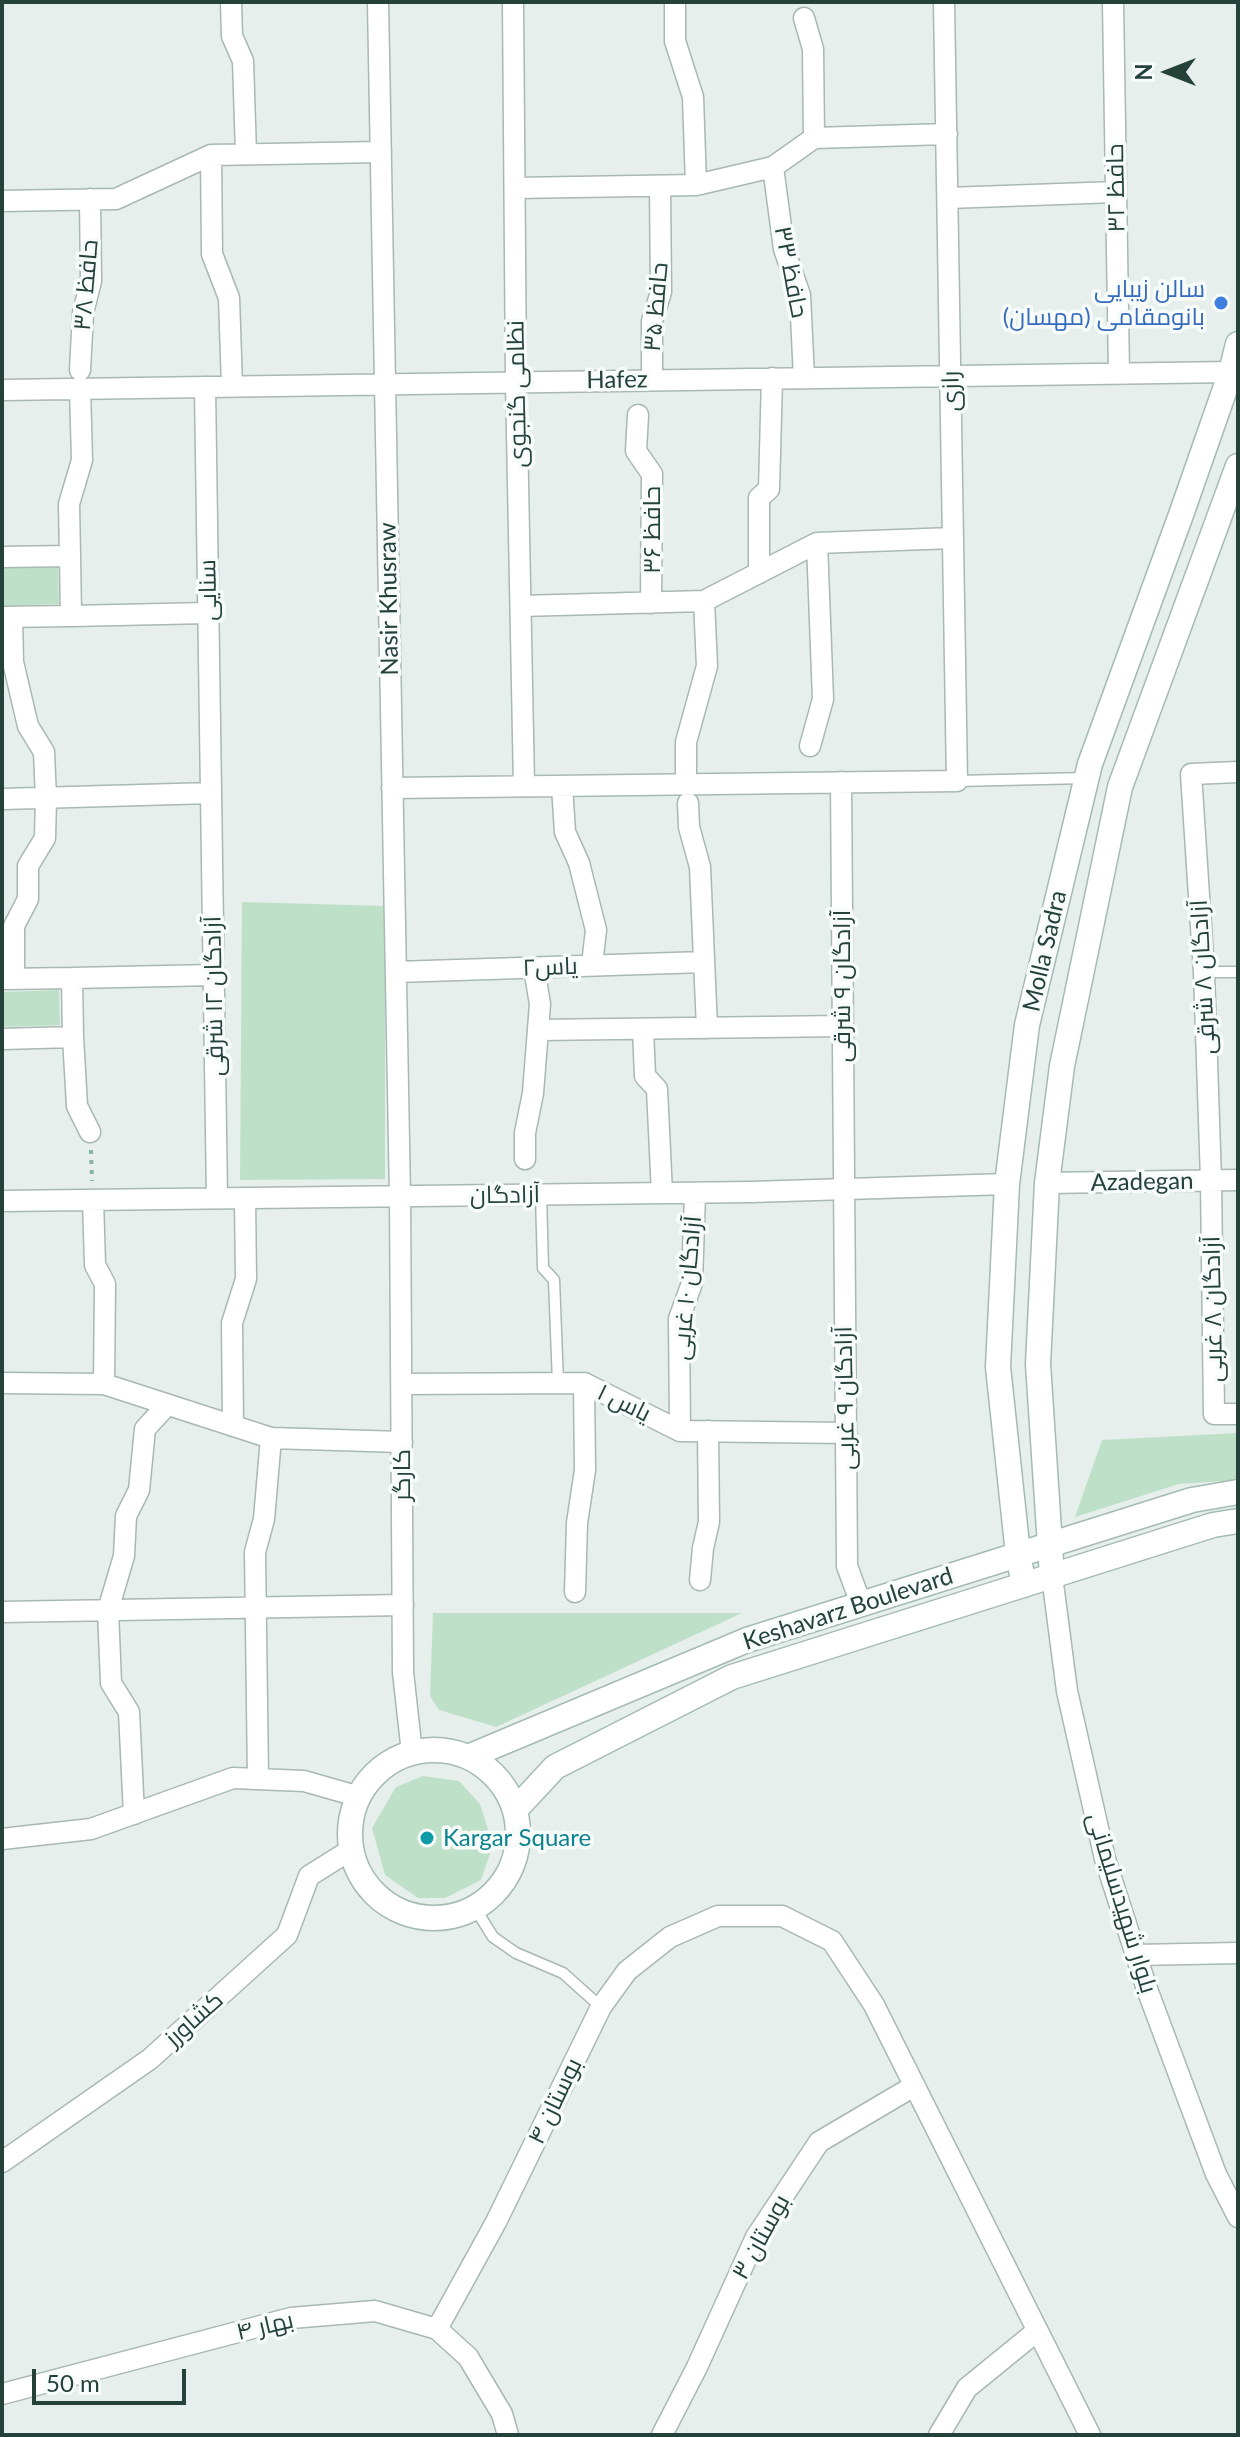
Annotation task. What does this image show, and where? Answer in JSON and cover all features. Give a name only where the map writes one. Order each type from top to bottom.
[{"type":"main road","name":"Molla Sadra","points":[[1024,1585],[998,1367],[1007,1184],[1027,1025],[1086,778],[1231,372],[1238,344]]},
{"type":"main road","name":"Molla Sadra","points":[[1052,1576],[1038,1364],[1047,1183],[1062,1066],[1120,787],[1238,466]]},
{"type":"main road","name":"Keshavarz Boulevard","points":[[468,1757],[747,1640],[1192,1500],[1238,1492]]},
{"type":"main road","name":"Keshavarz Boulevard","points":[[515,1810],[555,1767],[732,1677],[1213,1525],[1238,1521]]},
{"type":"main road","points":[[441,1750],[468,1757],[489,1770],[504,1788],[515,1810],[518,1838],[512,1866],[497,1890],[475,1908],[448,1918],[420,1918],[393,1908],[371,1890],[356,1866],[350,1838],[353,1810],[366,1784],[387,1764],[412,1753],[441,1750]]},
{"type":"street","points":[[231,2],[232,36],[243,61],[246,154]]},
{"type":"street","name":"Nasir Khusraw","points":[[378,2],[400,1196]]},
{"type":"street","name":"نظامی گنجوی","points":[[513,2],[524,786]]},
{"type":"street","points":[[675,2],[675,41],[693,97],[696,185]]},
{"type":"street","name":"رازی","points":[[944,2],[957,781]]},
{"type":"street","name":"حافظ ۳۲","points":[[1113,2],[1119,373]]},
{"type":"street","points":[[804,18],[813,49],[814,138]]},
{"type":"street","points":[[515,188],[696,185],[773,167],[814,138],[947,134]]},
{"type":"street","points":[[2,201],[116,199],[211,155],[381,152]]},
{"type":"street","points":[[211,155],[212,254],[229,298],[232,386]]},
{"type":"street","name":"حافظ ۳۳","points":[[773,167],[784,249],[800,295],[804,378]]},
{"type":"street","name":"حافظ ۳۵","points":[[652,380],[652,321],[661,292],[660,186]]},
{"type":"street","points":[[948,198],[1116,192]]},
{"type":"street","name":"حافظ ۳۸","points":[[71,616],[69,504],[82,460],[80,379],[83,313],[91,281],[90,199]]},
{"type":"street","name":"Hafez","points":[[2,390],[80,379],[205,387],[1231,372]]},
{"type":"street","points":[[759,573],[759,498],[769,489],[772,378]]},
{"type":"street","name":"سنایی","points":[[205,387],[211,793]]},
{"type":"street","name":"حافظ ۳۶","points":[[638,415],[636,451],[652,474],[651,603]]},
{"type":"street","points":[[521,606],[704,601],[817,543],[953,538]]},
{"type":"street","points":[[810,746],[823,699],[817,543]]},
{"type":"street","points":[[2,557],[70,556]]},
{"type":"street","points":[[704,601],[707,666],[686,742],[689,827],[700,867],[707,1028]]},
{"type":"street","points":[[208,613],[7,617],[13,662],[28,726],[44,752],[46,798],[45,838],[28,866],[28,899],[14,926],[8,979],[214,975]]},
{"type":"street","name":"آزادگان ۸ شرقی","points":[[1211,1180],[1204,972],[1191,774],[1238,772]]},
{"type":"street","points":[[392,788],[562,786],[687,794],[841,782],[957,781]]},
{"type":"street","name":"آزادگان ۹ شرقی","points":[[841,782],[843,1189]]},
{"type":"street","points":[[562,786],[565,832],[579,863],[596,930],[593,956]]},
{"type":"street","points":[[2,799],[211,793]]},
{"type":"street","name":"آزادگان ۱۲ شرقی","points":[[211,793],[217,1198]]},
{"type":"street","name":"یاس۲","points":[[396,972],[704,962]]},
{"type":"street","points":[[525,1159],[525,1133],[533,1093],[540,1004],[534,968]]},
{"type":"street","points":[[72,978],[77,1106],[90,1132]]},
{"type":"street","points":[[538,1030],[842,1026]]},
{"type":"street","points":[[643,1029],[645,1076],[657,1089],[662,1193]]},
{"type":"street","points":[[2,1039],[73,1037]]},
{"type":"street","name":"آزادگان ۸ غربی","points":[[1211,1180],[1214,1414],[1238,1414]]},
{"type":"street","name":"Azadegan","points":[[1047,1183],[1238,1180]]},
{"type":"street","name":"آزادگان","points":[[2,1201],[695,1193],[1007,1184]]},
{"type":"street","name":"آزادگان ۹ غربی","points":[[843,1189],[847,1566],[861,1604]]},
{"type":"street","name":"آزادگان ۱۰ غربی","points":[[680,1431],[679,1319],[692,1283],[695,1193]]},
{"type":"street","name":"کارگر","points":[[400,1196],[403,1672],[412,1753]]},
{"type":"street","points":[[233,1426],[232,1323],[246,1279],[245,1198]]},
{"type":"street","points":[[93,1200],[95,1265],[105,1284],[104,1384]]},
{"type":"street","points":[[2,1383],[104,1384],[271,1438],[402,1442]]},
{"type":"street","points":[[575,1592],[577,1523],[585,1470],[584,1383]]},
{"type":"street","name":"یاس ۱","points":[[401,1384],[584,1383],[680,1431],[846,1433]]},
{"type":"street","points":[[134,1814],[129,1712],[111,1683],[108,1610],[124,1556],[126,1516],[139,1490],[145,1429],[167,1405]]},
{"type":"street","points":[[700,1580],[709,1522],[708,1431]]},
{"type":"street","points":[[258,1779],[255,1552],[264,1519],[271,1438]]},
{"type":"street","name":"بلوار شهیدسلیمانی","points":[[1052,1576],[1067,1691],[1105,1859],[1136,1955],[1216,2174],[1238,2217]]},
{"type":"street","points":[[2,1612],[403,1605]]},
{"type":"street","points":[[2,1839],[91,1829],[233,1778],[304,1781],[360,1797]]},
{"type":"street","name":"کشاورز","points":[[2,2162],[150,2059],[287,1935],[309,1876],[352,1849]]},
{"type":"street","name":"بوستان ۴","points":[[437,2329],[496,2222],[601,2007],[627,1971],[670,1937],[718,1916],[782,1916],[832,1941],[874,2005],[914,2086]]},
{"type":"street","points":[[1136,1955],[1238,1953]]},
{"type":"street","points":[[914,2086],[1090,2435]]},
{"type":"street","name":"بوستان ۳","points":[[662,2435],[697,2367],[756,2237],[819,2142],[914,2086]]},
{"type":"street","name":"بهار ۴","points":[[2,2394],[291,2318],[375,2311],[437,2329]]},
{"type":"street","points":[[437,2329],[468,2357],[502,2414],[508,2435]]},
{"type":"street","points":[[939,2435],[967,2388],[1037,2331]]},
{"type":"lane","points":[[957,781],[1086,778]]},
{"type":"lane","points":[[1204,972],[1238,972]]},
{"type":"lane","points":[[541,1195],[543,1268],[554,1280],[558,1383]]},
{"type":"lane","points":[[475,1908],[493,1937],[516,1953],[563,1973],[601,2007]]},
{"type":"path","points":[[90,1132],[93,1200]]},
{"type":"green space","points":[[58,567],[59,604],[2,606],[2,568]]},
{"type":"green space","points":[[242,902],[385,906],[385,1179],[240,1180]]},
{"type":"green space","points":[[59,990],[60,1025],[2,1027],[2,992]]},
{"type":"green space","points":[[1238,1433],[1238,1480],[1179,1484],[1075,1517],[1102,1440]]},
{"type":"green space","points":[[433,1613],[742,1613],[496,1727],[439,1710],[430,1696]]},
{"type":"green space","points":[[423,1776],[459,1781],[480,1804],[493,1845],[481,1880],[445,1898],[418,1898],[385,1875],[372,1828],[396,1787]]},
{"type":"place","name":"سالن زیبایی بانومقامی (مهسان)","points":[[1221,303]]},
{"type":"place","name":"Kargar Square","points":[[427,1838]]}]
